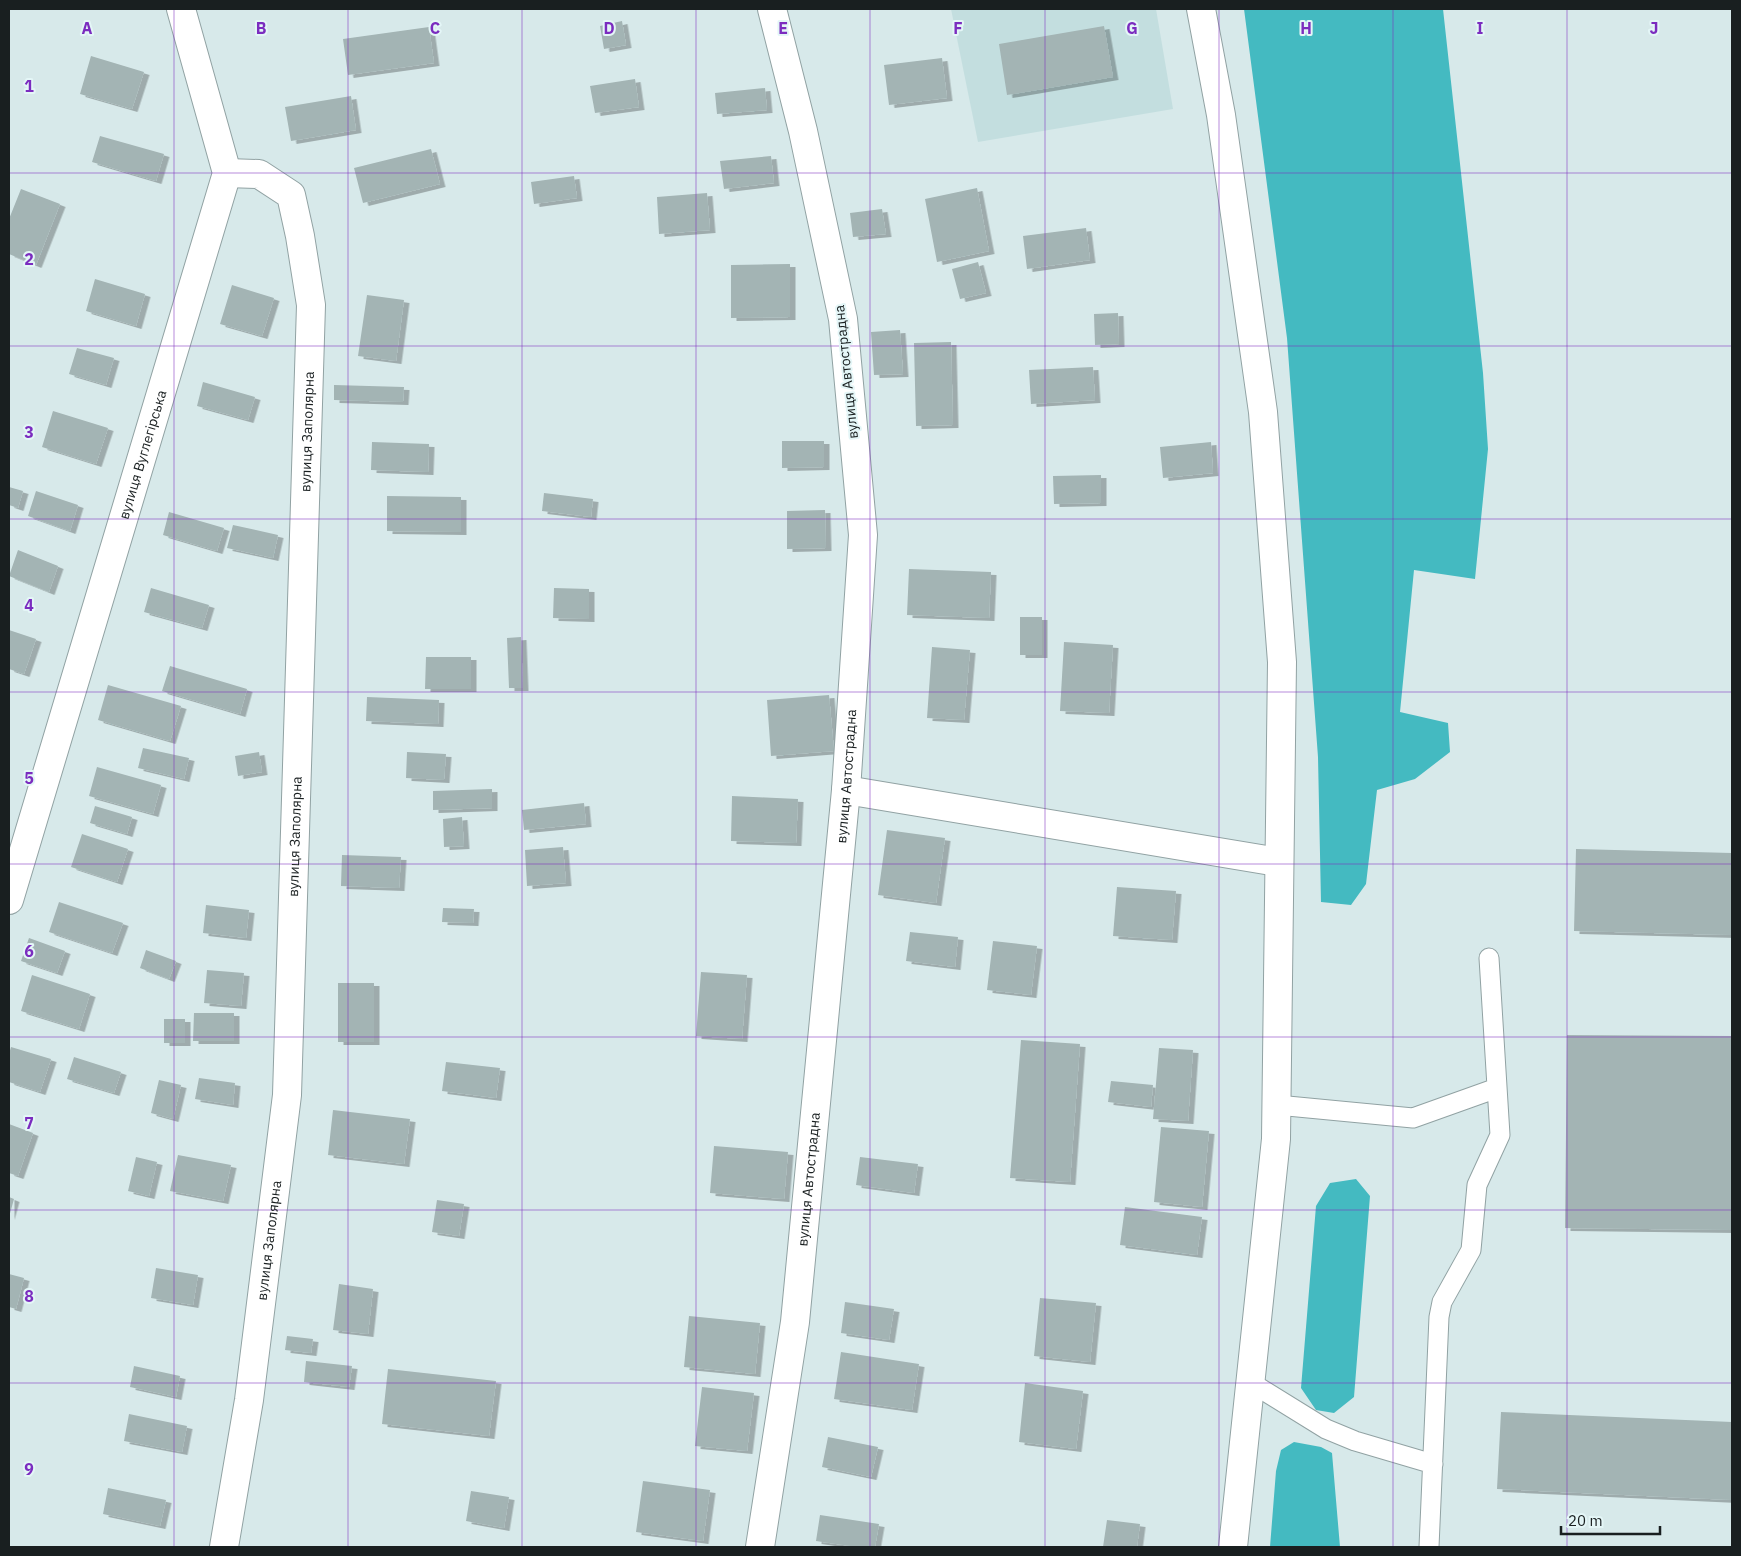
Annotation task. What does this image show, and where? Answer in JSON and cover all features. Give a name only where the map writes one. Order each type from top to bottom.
[{"type":"main road","points":[[180,9],[227,173]]},
{"type":"main road","name":"вулиця Автострадна","points":[[760,1547],[795,1322],[846,790],[863,535],[842,319],[803,131],[772,9]]},
{"type":"main road","points":[[1201,9],[1221,115],[1262,412],[1282,662],[1276,1139],[1233,1547]]},
{"type":"main road","name":"вулиця Вуглегірська","points":[[10,890],[227,173]]},
{"type":"main road","name":"вулиця Заполярна","points":[[224,1547],[249,1400],[287,1095],[311,305],[300,236],[291,195],[259,174],[227,173]]},
{"type":"main road","points":[[846,790],[1278,862]]},
{"type":"lane","points":[[1429,1547],[1438,1317],[1442,1302],[1471,1250],[1477,1185],[1500,1135],[1489,958]]},
{"type":"lane","points":[[1276,1104],[1413,1118],[1497,1088]]},
{"type":"lane","points":[[1250,1382],[1326,1429],[1355,1441],[1432,1464]]},
{"type":"shaded area","points":[[951,9],[1156,9],[1173,109],[978,142]]},
{"type":"shaded area","points":[[1244,9],[1443,9],[1483,373],[1488,449],[1475,579],[1414,570],[1400,712],[1448,723],[1450,752],[1415,779],[1377,790],[1366,884],[1351,905],[1321,902],[1318,757],[1287,338]]},
{"type":"shaded area","points":[[1356,1179],[1370,1196],[1354,1397],[1334,1413],[1316,1410],[1301,1388],[1316,1206],[1330,1183]]},
{"type":"shaded area","points":[[1294,1442],[1321,1447],[1332,1453],[1340,1547],[1270,1547],[1276,1471],[1281,1450]]},
{"type":"building","points":[[622,21],[626,45],[604,49],[600,26]]},
{"type":"building","points":[[1104,26],[1113,77],[1007,95],[999,44]]},
{"type":"building","points":[[429,27],[434,63],[348,75],[343,39]]},
{"type":"building","points":[[91,56],[144,72],[132,109],[80,94]]},
{"type":"building","points":[[942,58],[947,98],[889,105],[884,65]]},
{"type":"building","points":[[635,79],[639,107],[595,113],[590,86]]},
{"type":"building","points":[[765,88],[767,110],[717,114],[715,93]]},
{"type":"building","points":[[351,96],[356,130],[291,141],[285,107]]},
{"type":"building","points":[[100,136],[164,154],[156,181],[92,162]]},
{"type":"building","points":[[431,149],[440,184],[363,203],[354,168]]},
{"type":"building","points":[[771,156],[774,183],[724,189],[720,161]]},
{"type":"building","points":[[574,176],[577,198],[534,204],[531,182]]},
{"type":"building","points":[[977,188],[989,251],[937,262],[925,199]]},
{"type":"building","points":[[21,189],[60,204],[36,265],[9,254],[9,219]]},
{"type":"building","points":[[707,193],[710,230],[659,234],[657,197]]},
{"type":"building","points":[[882,209],[886,234],[853,237],[850,213]]},
{"type":"building","points":[[1086,228],[1090,260],[1027,269],[1023,236]]},
{"type":"building","points":[[978,262],[986,293],[960,299],[952,269]]},
{"type":"building","points":[[790,264],[790,317],[731,318],[731,265]]},
{"type":"building","points":[[95,279],[145,294],[136,326],[86,311]]},
{"type":"building","points":[[232,285],[274,298],[262,336],[220,324]]},
{"type":"building","points":[[367,295],[404,300],[396,361],[358,356]]},
{"type":"building","points":[[1118,313],[1119,344],[1095,345],[1094,314]]},
{"type":"building","points":[[900,330],[903,374],[874,375],[871,332]]},
{"type":"building","points":[[951,342],[953,425],[916,426],[914,343]]},
{"type":"building","points":[[77,348],[114,358],[106,385],[69,374]]},
{"type":"building","points":[[1093,367],[1095,400],[1031,404],[1029,370]]},
{"type":"building","points":[[203,382],[255,397],[248,420],[197,406]]},
{"type":"building","points":[[334,385],[404,387],[403,402],[334,400]]},
{"type":"building","points":[[53,411],[108,428],[96,464],[42,447]]},
{"type":"building","points":[[782,441],[824,441],[824,467],[782,468]]},
{"type":"building","points":[[372,442],[429,444],[428,472],[371,470]]},
{"type":"building","points":[[1211,442],[1213,473],[1163,478],[1160,447]]},
{"type":"building","points":[[1101,475],[1101,503],[1054,504],[1053,476]]},
{"type":"building","points":[[9,487],[23,491],[18,508],[9,505]]},
{"type":"building","points":[[36,491],[78,505],[70,531],[28,516]]},
{"type":"building","points":[[544,493],[593,499],[591,517],[542,511]]},
{"type":"building","points":[[387,496],[461,497],[461,532],[387,531]]},
{"type":"building","points":[[825,510],[826,548],[787,549],[787,511]]},
{"type":"building","points":[[169,512],[224,528],[217,551],[163,535]]},
{"type":"building","points":[[233,525],[278,535],[273,558],[227,548]]},
{"type":"building","points":[[18,550],[58,566],[49,592],[9,576]]},
{"type":"building","points":[[909,569],[991,572],[989,618],[907,615]]},
{"type":"building","points":[[151,588],[209,605],[202,628],[144,612]]},
{"type":"building","points":[[554,588],[589,589],[589,619],[553,618]]},
{"type":"building","points":[[1020,617],[1042,617],[1042,655],[1020,655]]},
{"type":"building","points":[[9,630],[36,639],[24,674],[9,669]]},
{"type":"building","points":[[521,637],[523,688],[509,688],[507,638]]},
{"type":"building","points":[[1064,642],[1113,645],[1109,713],[1060,711]]},
{"type":"building","points":[[932,647],[970,650],[964,720],[927,718]]},
{"type":"building","points":[[426,657],[471,657],[471,689],[425,689]]},
{"type":"building","points":[[170,666],[247,689],[240,714],[162,691]]},
{"type":"building","points":[[108,685],[181,706],[170,741],[98,720]]},
{"type":"building","points":[[829,695],[834,751],[771,756],[767,700]]},
{"type":"building","points":[[367,697],[439,700],[438,724],[366,721]]},
{"type":"building","points":[[143,748],[189,758],[184,779],[138,768]]},
{"type":"building","points":[[259,752],[262,772],[238,776],[235,756]]},
{"type":"building","points":[[407,752],[446,754],[444,780],[406,778]]},
{"type":"building","points":[[97,767],[161,785],[153,814],[89,796]]},
{"type":"building","points":[[492,789],[492,808],[433,810],[433,791]]},
{"type":"building","points":[[732,796],[798,799],[796,843],[731,841]]},
{"type":"building","points":[[584,803],[586,824],[524,830],[522,810]]},
{"type":"building","points":[[95,806],[132,817],[127,834],[90,823]]},
{"type":"building","points":[[462,817],[464,846],[444,847],[443,819]]},
{"type":"building","points":[[887,830],[945,838],[936,903],[878,895]]},
{"type":"building","points":[[82,834],[128,849],[117,882],[71,867]]},
{"type":"building","points":[[563,847],[566,883],[527,886],[525,850]]},
{"type":"building","points":[[1576,849],[1732,853],[1732,935],[1574,931]]},
{"type":"building","points":[[342,855],[401,857],[399,888],[341,886]]},
{"type":"building","points":[[1117,887],[1176,891],[1172,940],[1113,936]]},
{"type":"building","points":[[59,902],[123,923],[112,953],[49,932]]},
{"type":"building","points":[[206,905],[249,910],[246,938],[203,933]]},
{"type":"building","points":[[443,908],[474,909],[473,923],[442,922]]},
{"type":"building","points":[[910,932],[958,937],[955,967],[906,961]]},
{"type":"building","points":[[29,938],[65,951],[57,973],[21,961]]},
{"type":"building","points":[[993,941],[1037,946],[1031,995],[987,990]]},
{"type":"building","points":[[146,950],[176,961],[169,979],[140,968]]},
{"type":"building","points":[[207,970],[244,973],[241,1006],[204,1003]]},
{"type":"building","points":[[701,972],[747,975],[742,1039],[696,1036]]},
{"type":"building","points":[[32,975],[90,994],[79,1029],[21,1011]]},
{"type":"building","points":[[338,983],[374,983],[374,1042],[338,1042]]},
{"type":"building","points":[[194,1013],[234,1013],[234,1041],[193,1041]]},
{"type":"building","points":[[164,1019],[185,1019],[185,1043],[164,1043]]},
{"type":"building","points":[[1567,1035],[1732,1036],[1732,1230],[1565,1228]]},
{"type":"building","points":[[1021,1040],[1080,1044],[1070,1182],[1010,1178]]},
{"type":"building","points":[[11,1047],[51,1059],[40,1092],[9,1082],[9,1054]]},
{"type":"building","points":[[1159,1048],[1193,1050],[1188,1121],[1153,1119]]},
{"type":"building","points":[[74,1057],[121,1072],[114,1093],[67,1079]]},
{"type":"building","points":[[446,1062],[500,1068],[496,1098],[442,1091]]},
{"type":"building","points":[[199,1078],[235,1083],[233,1105],[195,1099]]},
{"type":"building","points":[[159,1080],[181,1085],[173,1119],[151,1113]]},
{"type":"building","points":[[1111,1081],[1153,1085],[1151,1107],[1108,1102]]},
{"type":"building","points":[[333,1110],[410,1119],[404,1164],[328,1155]]},
{"type":"building","points":[[9,1124],[33,1133],[18,1176],[9,1173]]},
{"type":"building","points":[[1161,1127],[1209,1131],[1202,1207],[1154,1202]]},
{"type":"building","points":[[714,1146],[788,1152],[784,1199],[710,1193]]},
{"type":"building","points":[[178,1155],[231,1165],[223,1201],[170,1191]]},
{"type":"building","points":[[136,1157],[157,1162],[149,1196],[128,1191]]},
{"type":"building","points":[[860,1157],[918,1164],[914,1193],[856,1185]]},
{"type":"building","points":[[9,1197],[14,1199],[9,1217]]},
{"type":"building","points":[[437,1200],[464,1204],[459,1236],[432,1232]]},
{"type":"building","points":[[1125,1207],[1202,1217],[1197,1255],[1120,1245]]},
{"type":"building","points":[[156,1268],[198,1275],[193,1305],[151,1298]]},
{"type":"building","points":[[9,1274],[24,1278],[16,1309],[9,1307]]},
{"type":"building","points":[[339,1284],[373,1289],[368,1334],[333,1330]]},
{"type":"building","points":[[1040,1298],[1096,1303],[1090,1362],[1034,1356]]},
{"type":"building","points":[[845,1302],[894,1309],[889,1340],[841,1333]]},
{"type":"building","points":[[689,1316],[760,1323],[755,1374],[684,1367]]},
{"type":"building","points":[[287,1336],[313,1339],[311,1353],[285,1350]]},
{"type":"building","points":[[841,1352],[919,1364],[912,1410],[834,1399]]},
{"type":"building","points":[[306,1361],[352,1366],[349,1387],[304,1382]]},
{"type":"building","points":[[134,1366],[180,1376],[176,1397],[130,1387]]},
{"type":"building","points":[[388,1369],[496,1381],[489,1436],[382,1424]]},
{"type":"building","points":[[1025,1383],[1083,1391],[1076,1449],[1019,1442]]},
{"type":"building","points":[[702,1387],[754,1393],[747,1451],[695,1446]]},
{"type":"building","points":[[1501,1412],[1732,1422],[1732,1500],[1497,1489]]},
{"type":"building","points":[[129,1414],[187,1426],[182,1452],[124,1441]]},
{"type":"building","points":[[828,1437],[878,1447],[871,1477],[822,1467]]},
{"type":"building","points":[[643,1481],[710,1490],[703,1541],[636,1532]]},
{"type":"building","points":[[108,1488],[166,1500],[160,1526],[103,1514]]},
{"type":"building","points":[[471,1491],[509,1497],[504,1528],[466,1521]]},
{"type":"building","points":[[820,1515],[879,1524],[875,1547],[857,1547],[816,1541]]},
{"type":"building","points":[[1107,1520],[1140,1524],[1137,1547],[1103,1547]]}]
